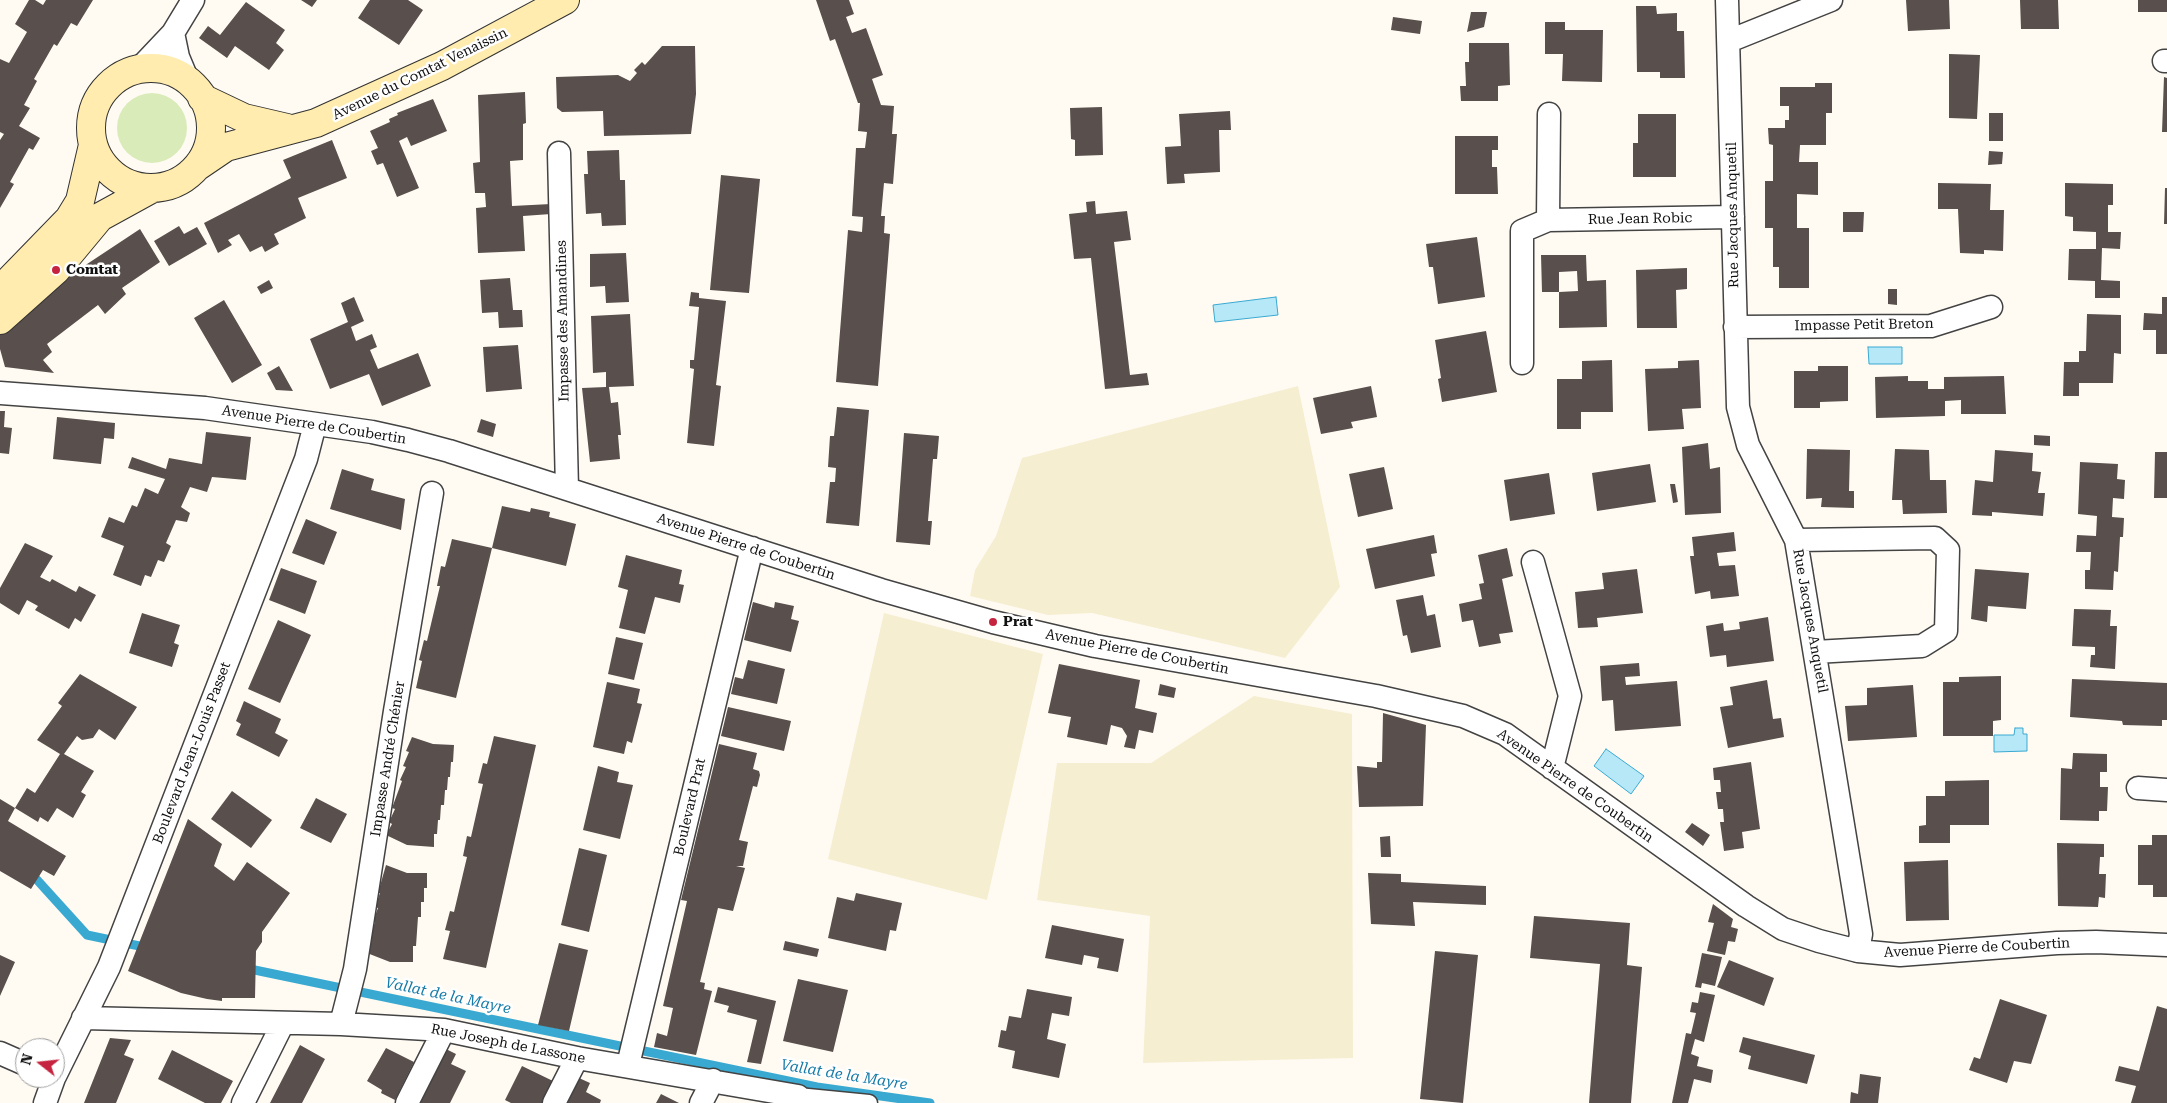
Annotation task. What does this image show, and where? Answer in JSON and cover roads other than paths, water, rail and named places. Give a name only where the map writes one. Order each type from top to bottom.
[{"type":"main road","name":"Avenue du Comtat Venaissin","points":[[198,166],[226,147],[316,123],[442,66],[548,11],[564,0]]},
{"type":"main road","points":[[0,290],[69,219],[80,201],[93,145],[91,125],[95,106],[105,90],[120,77],[138,70],[164,69],[195,89],[209,115],[210,132],[207,150],[198,166],[185,178],[169,186],[151,189],[132,186],[114,176],[101,162],[93,145]]},
{"type":"main road","name":"Avenue du Comtat Venaissin","points":[[195,89],[244,118],[281,127],[299,128]]},
{"type":"main road","points":[[0,320],[56,270],[100,216],[151,189]]},
{"type":"street","points":[[138,70],[172,33],[193,0]]},
{"type":"street","name":"Rue Jacques Anquetil","points":[[1727,0],[1738,407],[1748,445],[1796,540],[1816,652],[1861,934],[1858,952]]},
{"type":"street","points":[[1729,41],[1831,0]]},
{"type":"street","points":[[172,33],[178,57],[195,89]]},
{"type":"street","points":[[1548,220],[1549,114]]},
{"type":"street","name":"Impasse des Amandines","points":[[559,153],[567,489]]},
{"type":"street","name":"Rue Jean Robic","points":[[1522,363],[1522,231],[1548,220],[1733,217]]},
{"type":"street","name":"Impasse Petit Breton","points":[[1735,327],[1931,326],[1990,307]]},
{"type":"street","name":"Avenue Pierre de Coubertin","points":[[2,392],[205,408],[408,440],[449,451],[881,590],[1034,633],[1104,648],[1420,704],[1463,716],[1505,734],[1783,929],[1858,952],[1900,955],[2096,942],[2167,945]]},
{"type":"street","name":"Boulevard Jean-Louis Passet","points":[[65,1056],[109,967],[306,459],[315,424]]},
{"type":"street","name":"Impasse André Chénier","points":[[341,1024],[355,969],[395,711],[432,493]]},
{"type":"street","points":[[1796,540],[1935,538],[1948,550],[1946,631],[1922,646],[1816,652]]},
{"type":"street","name":"Boulevard Prat","points":[[628,1065],[752,548]]},
{"type":"street","points":[[1533,562],[1570,696],[1552,768]]},
{"type":"street","points":[[2138,788],[2167,790]]},
{"type":"street","name":"Rue Joseph de Lassone","points":[[83,1018],[341,1024],[444,1030],[577,1058],[628,1065],[798,1096],[869,1103]]},
{"type":"street","points":[[243,1103],[282,1024]]},
{"type":"street","points":[[406,1103],[444,1030]]},
{"type":"street","points":[[0,1053],[15,1060]]},
{"type":"street","points":[[554,1103],[577,1058]]},
{"type":"street","points":[[701,1103],[713,1080]]},
{"type":"street","name":"Boulevard Jean-Louis Passet","points":[[45,1103],[51,1088]]},
{"type":"water","points":[[1276,297],[1278,315],[1215,322],[1213,305]]},
{"type":"water","points":[[1868,347],[1902,347],[1902,364],[1869,364]]},
{"type":"water","points":[[2015,728],[2023,728],[2023,734],[2027,734],[2027,751],[1994,752],[1994,735],[2014,735]]},
{"type":"water","points":[[1606,749],[1644,776],[1631,794],[1594,766]]},
{"type":"waterway","name":"Vallat de la Mayre","points":[[29,871],[87,935],[149,948]]},
{"type":"waterway","name":"Vallat de la Mayre","points":[[245,968],[817,1087],[930,1103]]},
{"type":"place","name":"Comtat","points":[[56,270]]},
{"type":"place","name":"Prat","points":[[993,622]]}]
